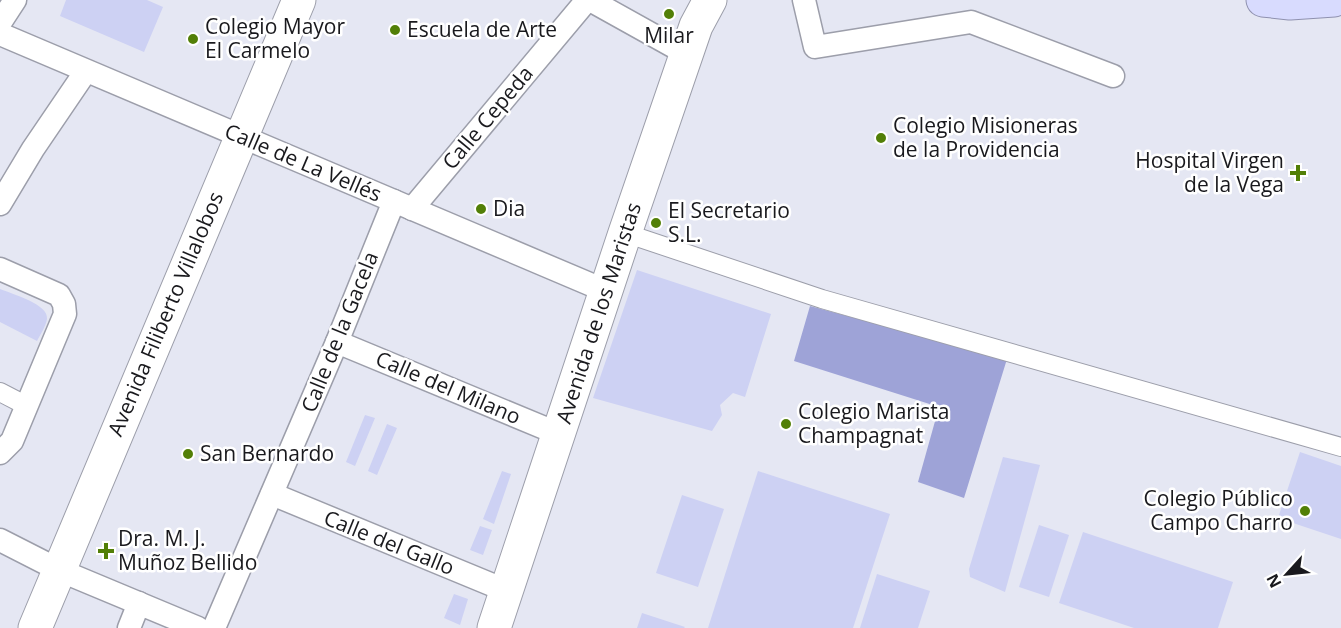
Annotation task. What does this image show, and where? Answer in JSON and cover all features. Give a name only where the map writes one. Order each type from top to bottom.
[{"type":"highway","points":[[1263,0],[1290,3],[1334,0]]},
{"type":"main road","name":"Avenida Filiberto Villalobos","points":[[34,628],[299,0]]},
{"type":"main road","name":"Avenida de los Maristas","points":[[494,628],[696,26],[710,0]]},
{"type":"street","points":[[0,23],[15,0]]},
{"type":"street","name":"Calle Cepeda","points":[[403,205],[588,0],[687,54]]},
{"type":"street","points":[[804,0],[815,47],[970,22],[1113,76]]},
{"type":"street","name":"Calle de La Vellés","points":[[0,34],[606,291]]},
{"type":"street","points":[[0,204],[33,149],[86,71]]},
{"type":"street","name":"Calle de la Gacela","points":[[214,628],[337,342],[403,205]]},
{"type":"street","points":[[625,233],[822,299],[1341,447]]},
{"type":"street","points":[[0,269],[59,295],[64,304],[65,314],[12,441],[0,453]]},
{"type":"street","name":"Calle del Milano","points":[[337,342],[559,434]]},
{"type":"street","points":[[0,392],[27,406]]},
{"type":"street","name":"Calle del Gallo","points":[[272,494],[507,591]]},
{"type":"street","points":[[0,540],[59,570],[198,628]]},
{"type":"street","points":[[129,628],[139,603]]},
{"type":"shaded area","points":[[66,0],[147,0],[163,7],[144,52],[60,16]]},
{"type":"shaded area","points":[[637,270],[771,314],[745,397],[733,393],[720,405],[722,415],[712,431],[593,398]]},
{"type":"shaded area","points":[[0,289],[29,300],[46,314],[46,322],[37,341],[0,322]]},
{"type":"shaded area","points":[[810,306],[1007,359],[964,498],[918,482],[939,407],[794,361]]},
{"type":"shaded area","points":[[365,415],[375,418],[355,466],[346,462]]},
{"type":"shaded area","points":[[387,424],[397,428],[377,475],[368,471]]},
{"type":"shaded area","points":[[1300,452],[1341,466],[1341,539],[1278,518]]},
{"type":"shaded area","points":[[1003,457],[1040,465],[1005,592],[970,577],[969,569]]},
{"type":"shaded area","points":[[502,471],[511,474],[494,524],[483,519]]},
{"type":"shaded area","points":[[758,471],[890,514],[853,628],[708,628]]},
{"type":"shaded area","points":[[682,495],[724,509],[698,587],[656,573]]},
{"type":"shaded area","points":[[1039,525],[1069,535],[1049,597],[1019,587]]},
{"type":"shaded area","points":[[480,526],[492,530],[483,555],[470,550]]},
{"type":"shaded area","points":[[1083,532],[1233,582],[1218,628],[1134,628],[1059,603]]},
{"type":"shaded area","points":[[877,574],[930,591],[918,628],[860,628]]},
{"type":"shaded area","points":[[454,594],[468,599],[460,625],[444,618]]},
{"type":"shaded area","points":[[642,613],[685,627],[637,628]]},
{"type":"place","name":"Milar","points":[[669,14]]},
{"type":"place","name":"Escuela de Arte","points":[[395,30]]},
{"type":"place","name":"Colegio Mayor El Carmelo","points":[[193,39]]},
{"type":"place","name":"Colegio Misioneras de la Providencia","points":[[881,138]]},
{"type":"place","name":"Hospital Virgen de la Vega","points":[[1298,173]]},
{"type":"place","name":"Dia","points":[[481,209]]},
{"type":"place","name":"El Secretario S.L.","points":[[656,223]]},
{"type":"place","name":"Colegio Marista Champagnat","points":[[786,424]]},
{"type":"place","name":"San Bernardo","points":[[188,454]]},
{"type":"place","name":"Colegio Público Campo Charro","points":[[1305,511]]},
{"type":"place","name":"Dra. M. J. Muñoz Bellido","points":[[106,551]]}]
